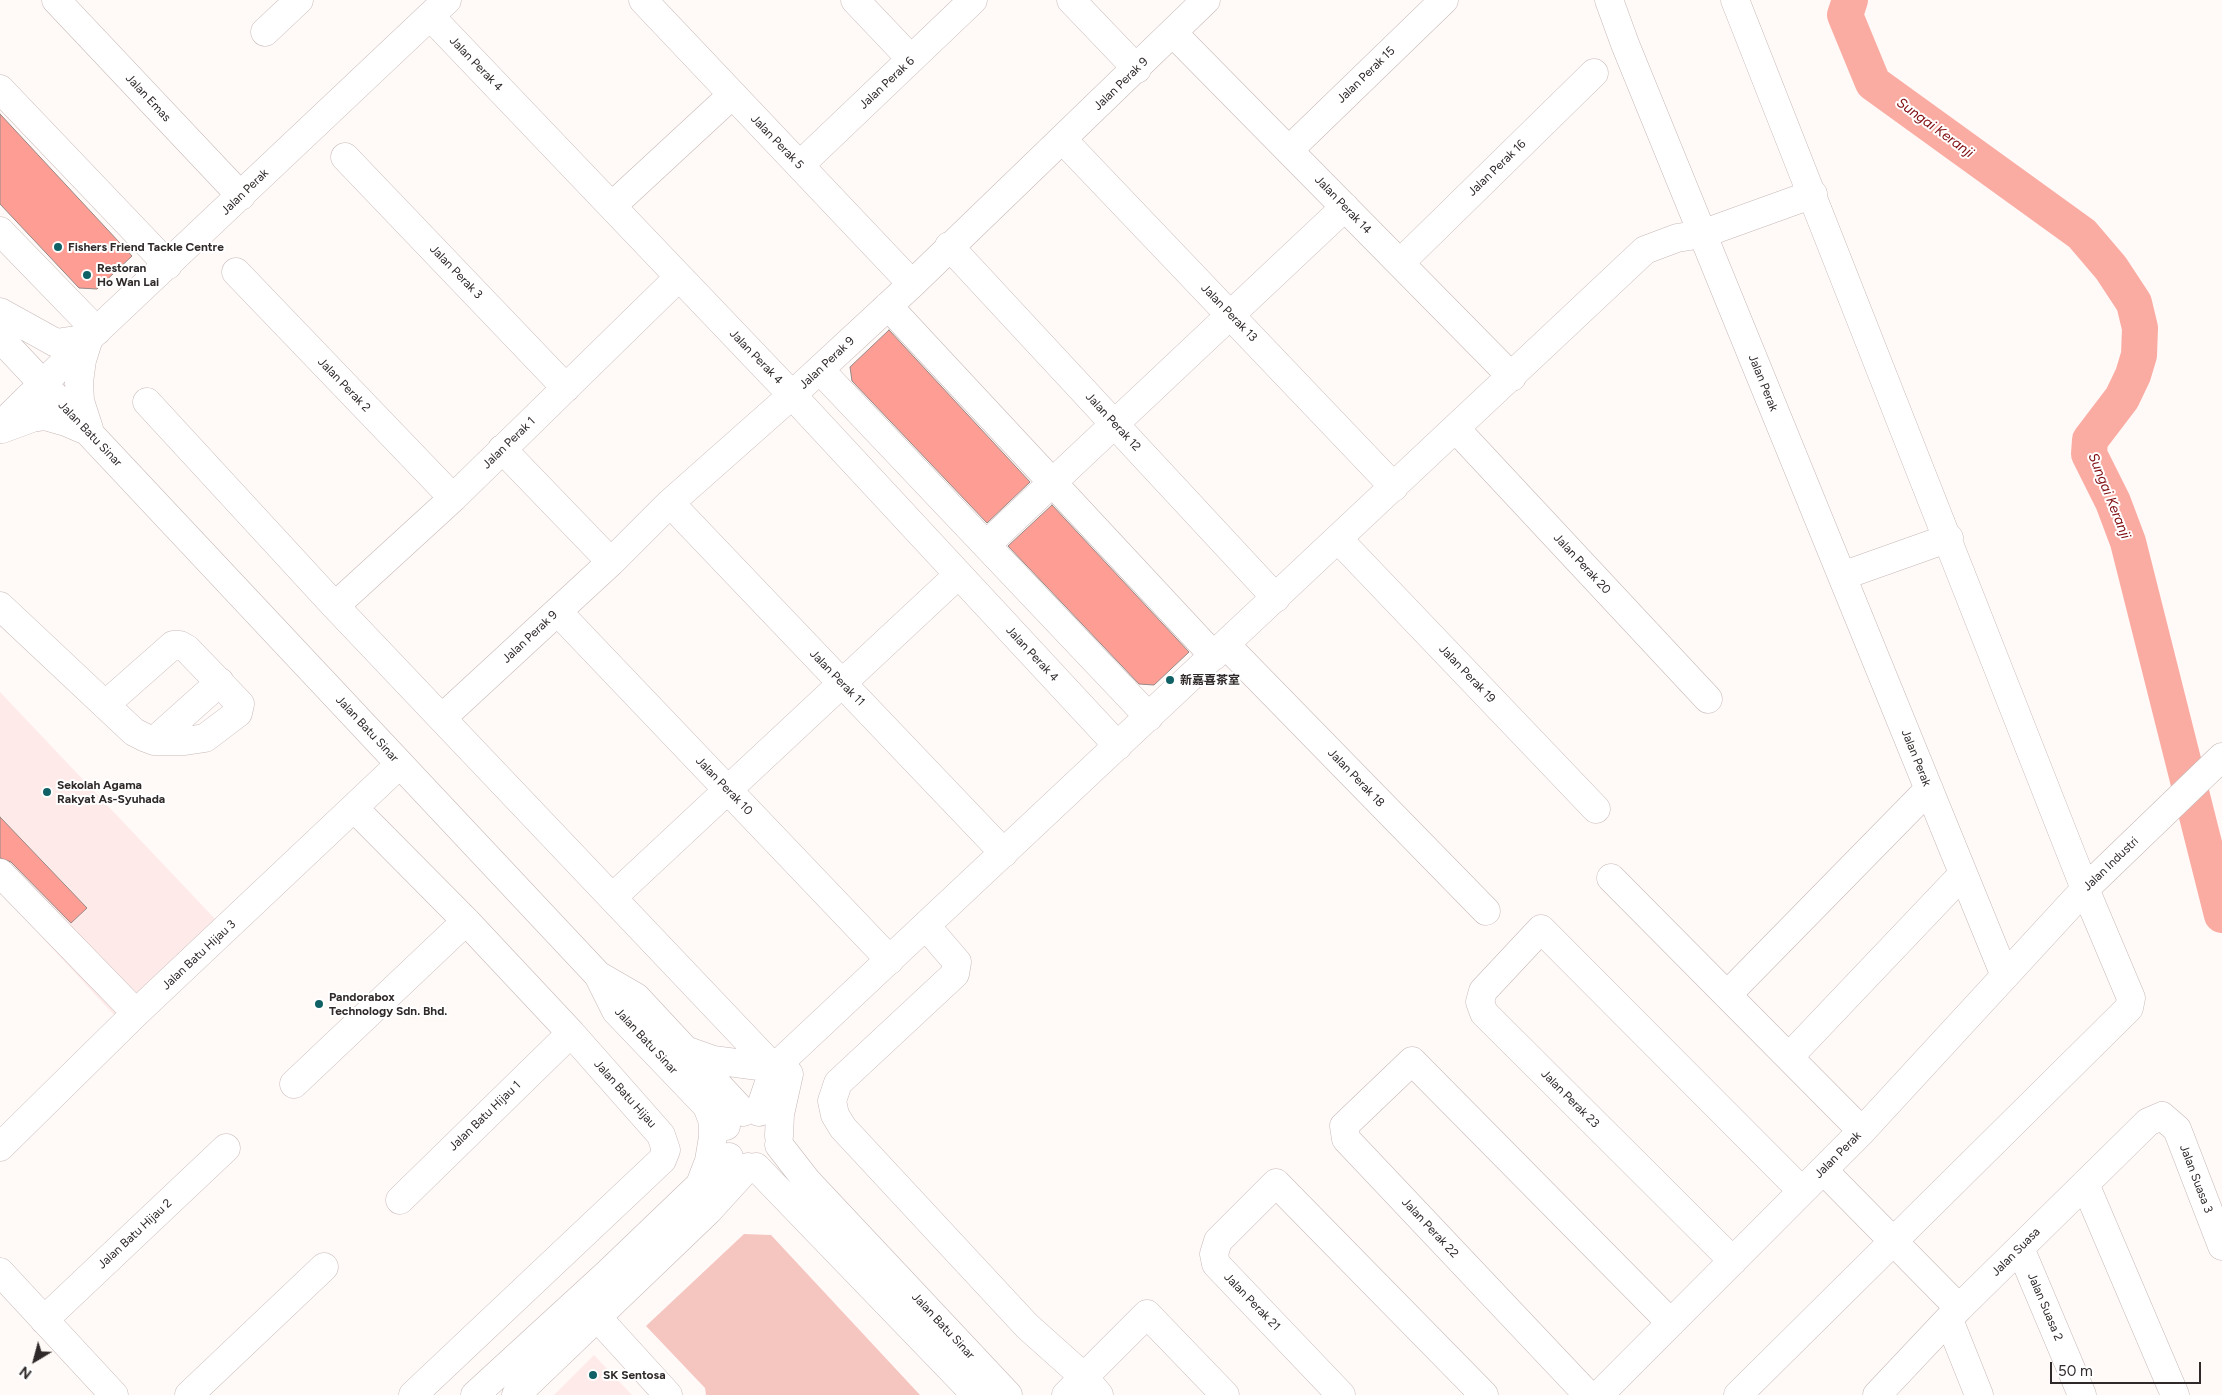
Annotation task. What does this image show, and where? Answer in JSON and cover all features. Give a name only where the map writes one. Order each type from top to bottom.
[{"type":"street","name":"Jalan Emas","points":[[56,0],[241,196]]},
{"type":"street","points":[[265,32],[299,0]]},
{"type":"street","name":"Jalan Perak 5","points":[[643,0],[912,284]]},
{"type":"street","points":[[855,0],[911,59]]},
{"type":"street","name":"Jalan Perak 6","points":[[800,165],[973,0]]},
{"type":"street","points":[[1071,0],[1136,69]]},
{"type":"street","name":"Jalan Perak 9","points":[[442,718],[558,612],[670,504],[820,370],[912,284],[949,246],[1062,140],[1206,0]]},
{"type":"street","name":"Jalan Perak 15","points":[[1289,150],[1444,0]]},
{"type":"street","name":"Jalan Perak","points":[[1599,1395],[1862,1131],[2004,976],[1702,234],[1609,0]]},
{"type":"street","points":[[1736,0],[1949,538],[2085,889],[2131,998],[2129,1008],[1738,1395]]},
{"type":"street","name":"Jalan Perak","points":[[0,426],[93,334],[439,8]]},
{"type":"street","name":"Jalan Perak 4","points":[[439,8],[612,206],[792,395],[1118,746]]},
{"type":"street","name":"Jalan Perak 14","points":[[1173,33],[1512,377]]},
{"type":"street","name":"Jalan Perak 16","points":[[1400,263],[1594,73]]},
{"type":"street","points":[[0,88],[168,265]]},
{"type":"street","points":[[612,206],[732,95]]},
{"type":"street","name":"Jalan Perak 13","points":[[1062,140],[1231,314],[1394,487]]},
{"type":"street","name":"Jalan Perak 3","points":[[345,157],[566,388]]},
{"type":"street","points":[[744,1164],[723,1138],[743,1117],[774,1068],[1339,540],[1645,250],[1677,238],[1702,234],[1813,194]]},
{"type":"street","points":[[986,545],[1345,207]]},
{"type":"street","points":[[0,231],[93,334]]},
{"type":"street","name":"Jalan Perak 12","points":[[949,246],[1276,598]]},
{"type":"street","name":"Jalan Perak 2","points":[[236,272],[453,498]]},
{"type":"street","name":"Jalan Perak 1","points":[[335,606],[453,498],[680,276]]},
{"type":"street","name":"Jalan Perak 18","points":[[888,306],[1052,483],[1486,912]]},
{"type":"street","points":[[0,312],[56,343],[93,334]]},
{"type":"street","points":[[90,433],[80,402],[79,382],[82,360],[93,334]]},
{"type":"street","name":"Jalan Batu Sinar","points":[[0,338],[598,975],[616,1011],[707,1106],[743,1117]]},
{"type":"street","points":[[820,370],[1149,717]]},
{"type":"street","points":[[147,402],[335,606],[774,1068]]},
{"type":"street","points":[[0,430],[32,418],[45,416],[66,422],[90,433]]},
{"type":"street","name":"Jalan Perak 20","points":[[1456,430],[1708,699]]},
{"type":"street","points":[[502,449],[611,562]]},
{"type":"street","name":"Jalan Perak 11","points":[[670,504],[1004,853]]},
{"type":"street","points":[[1842,576],[1949,538]]},
{"type":"street","name":"Jalan Perak 19","points":[[1339,540],[1596,809]]},
{"type":"street","points":[[612,897],[729,791],[958,575]]},
{"type":"street","points":[[0,606],[134,732],[154,741],[185,741],[205,738],[238,713],[240,704],[187,649],[180,645],[173,645],[105,704]]},
{"type":"street","name":"Jalan Perak 10","points":[[558,612],[890,960]]},
{"type":"street","name":"Jalan Industri","points":[[2004,976],[2085,889],[2222,757]]},
{"type":"street","name":"Jalan Batu Hijau 3","points":[[0,1147],[136,1013],[400,764]]},
{"type":"street","points":[[1727,995],[1929,790]]},
{"type":"street","name":"Jalan Batu Hijau","points":[[354,808],[571,1033],[661,1135],[666,1150],[662,1160],[412,1395]]},
{"type":"street","points":[[0,873],[136,1013]]},
{"type":"street","points":[[1789,1057],[1964,874]]},
{"type":"street","points":[[1611,878],[1862,1131]]},
{"type":"street","points":[[294,1084],[466,922]]},
{"type":"street","points":[[926,926],[957,962],[955,974],[838,1083],[832,1101],[834,1115],[843,1128],[1083,1389],[1148,1314],[1225,1395]]},
{"type":"street","name":"Jalan Perak 23","points":[[1733,1261],[1484,1013],[1480,1002],[1483,991],[1541,929],[1802,1191]]},
{"type":"street","points":[[598,975],[636,997],[743,1117],[773,1122],[779,1141]]},
{"type":"street","name":"Jalan Batu Hijau 1","points":[[400,1200],[571,1033]]},
{"type":"street","points":[[475,1395],[588,1308],[704,1198],[744,1164],[771,1159],[779,1141],[783,1093],[796,1048]]},
{"type":"street","points":[[685,1050],[713,1060],[774,1068]]},
{"type":"street","name":"Jalan Perak 22","points":[[1588,1395],[1346,1139],[1344,1126],[1412,1061],[1670,1323]]},
{"type":"street","points":[[704,1198],[714,1138],[713,1122],[707,1106]]},
{"type":"street","name":"Jalan Suasa","points":[[1877,1395],[1954,1314],[2148,1122],[2162,1116]]},
{"type":"street","name":"Jalan Suasa 3","points":[[2162,1116],[2177,1129],[2222,1246]]},
{"type":"street","name":"Jalan Batu Sinar","points":[[779,1141],[807,1181],[1008,1395]]},
{"type":"street","name":"Jalan Batu Hijau 2","points":[[44,1320],[226,1148]]},
{"type":"street","name":"Jalan Batu Sinar","points":[[744,1164],[795,1204],[976,1395]]},
{"type":"street","points":[[1823,1170],[1892,1241],[1954,1314],[1979,1395]]},
{"type":"street","name":"Jalan Perak 21","points":[[1341,1395],[1216,1264],[1214,1254],[1218,1241],[1276,1183],[1484,1395]]},
{"type":"street","points":[[2085,1184],[2175,1395]]},
{"type":"street","points":[[704,1198],[728,1197],[749,1193],[778,1196],[795,1204]]},
{"type":"street","name":"Jalan Suasa 2","points":[[2020,1248],[2082,1395]]},
{"type":"street","points":[[189,1395],[324,1267]]},
{"type":"street","points":[[0,1272],[114,1395]]},
{"type":"street","points":[[516,1395],[588,1308]]},
{"type":"street","points":[[588,1308],[668,1395]]},
{"type":"shaded area","name":"Sekolah Agama Rakyat As-Syuhada","points":[[0,692],[216,920],[115,1016],[0,892]]},
{"type":"shaded area","points":[[744,1234],[771,1235],[920,1395],[706,1395],[705,1388],[646,1326]]},
{"type":"shaded area","name":"SK Sentosa","points":[[594,1355],[632,1395],[554,1395]]},
{"type":"building","points":[[0,114],[132,256],[97,289],[79,288],[0,204]]},
{"type":"building","points":[[889,330],[1030,482],[987,523],[852,381],[850,367]]},
{"type":"building","points":[[1052,505],[1189,652],[1154,685],[1139,684],[1008,546]]},
{"type":"building","points":[[0,817],[87,908],[71,923],[11,862],[0,858]]},
{"type":"waterway","name":"Sungai Keranji","points":[[1850,0],[1845,15],[1873,83],[2082,234],[2111,268],[2134,303],[2140,328],[2139,355],[2133,375],[2122,398],[2090,440],[2089,454],[2113,502],[2128,542],[2222,915]]},
{"type":"place","name":"Fishers Friend Tackle Centre","points":[[58,247]]},
{"type":"place","name":"Restoran Ho Wan Lai","points":[[87,275]]},
{"type":"place","name":"新嘉喜茶室","points":[[1170,680]]},
{"type":"place","name":"Sekolah Agama Rakyat As-Syuhada","points":[[47,792]]},
{"type":"place","name":"Pandorabox Technology Sdn. Bhd.","points":[[319,1004]]},
{"type":"place","name":"SK Sentosa","points":[[593,1375]]}]
